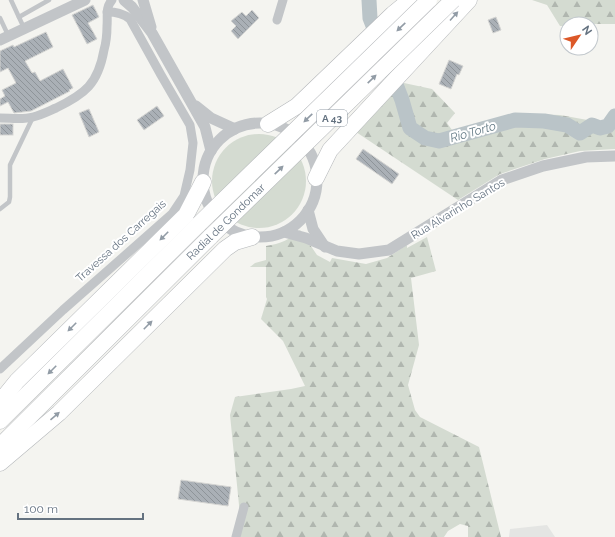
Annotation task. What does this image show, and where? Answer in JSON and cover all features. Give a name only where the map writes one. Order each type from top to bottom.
[{"type":"highway","points":[[268,124],[297,106],[393,14],[410,0]]},
{"type":"highway","name":"Radial de Gondomar","points":[[0,421],[199,224],[429,0]]},
{"type":"highway","name":"Radial de Gondomar","points":[[0,446],[211,236],[453,0]]},
{"type":"highway","name":"A 43","points":[[316,178],[330,150],[469,0]]},
{"type":"highway","points":[[0,402],[17,381],[186,215],[203,182]]},
{"type":"highway","points":[[0,463],[59,413],[225,250],[235,242],[252,237]]},
{"type":"street","points":[[0,118],[16,119],[33,117],[69,102],[85,92],[94,79],[104,51],[107,12],[109,3],[112,0]]},
{"type":"street","points":[[124,0],[132,7],[152,33],[193,103],[205,127],[211,151]]},
{"type":"street","points":[[143,0],[152,33]]},
{"type":"street","points":[[277,20],[283,0]]},
{"type":"street","points":[[4,38],[81,1]]},
{"type":"street","name":"Travessa dos Carregais","points":[[0,369],[63,310],[172,214],[184,196],[194,143],[190,125],[130,19],[118,12],[107,12]]},
{"type":"street","points":[[193,103],[211,118],[235,129]]},
{"type":"street","points":[[268,124],[289,132],[298,138],[305,147],[311,156],[315,167],[316,189],[308,210],[302,219],[293,226],[284,232],[268,236],[252,237],[230,229],[218,218],[208,205],[204,194],[203,182],[206,161],[218,142],[235,129],[246,125],[268,124]]},
{"type":"street","name":"Rua Alvarinho Santos","points":[[284,232],[306,238],[337,251],[359,254],[389,250],[502,180],[543,166],[586,157],[615,156]]},
{"type":"street","points":[[308,210],[313,229],[326,247]]},
{"type":"street","points":[[236,537],[244,507]]},
{"type":"lane","points":[[11,0],[24,28]]},
{"type":"lane","points":[[19,17],[49,0]]},
{"type":"lane","points":[[0,18],[4,38]]},
{"type":"lane","points":[[0,209],[9,202],[10,165],[33,117]]},
{"type":"shaded area","points":[[547,525],[555,537],[509,537],[510,529]]},
{"type":"green space","points":[[532,0],[615,0],[615,24],[599,24],[599,16],[559,16],[559,24],[547,5]]},
{"type":"green space","points":[[404,83],[432,89],[455,113],[447,123],[452,130],[450,141],[515,123],[533,114],[560,115],[604,123],[615,112],[615,149],[580,151],[545,159],[500,174],[458,200],[356,132]]},
{"type":"green space","points":[[259,134],[277,137],[292,148],[303,163],[306,181],[303,199],[292,214],[277,225],[259,228],[241,225],[226,214],[215,199],[212,181],[215,163],[226,148],[241,137]]},
{"type":"green space","points":[[300,230],[317,255],[330,262],[332,258],[366,264],[387,258],[407,245],[407,248],[427,237],[436,271],[411,278],[419,345],[408,385],[415,410],[420,417],[479,447],[501,537],[468,537],[468,526],[460,524],[448,531],[444,537],[237,537],[240,515],[230,415],[235,397],[305,386],[283,341],[261,319],[267,299],[266,267],[250,267],[255,263],[266,260],[266,246],[285,241]]},
{"type":"building","points":[[93,5],[99,17],[88,23],[97,39],[87,44],[72,15]]},
{"type":"building","points":[[252,10],[259,18],[238,39],[231,31],[236,26],[231,21],[242,12],[246,16]]},
{"type":"building","points":[[496,17],[501,30],[493,33],[488,20]]},
{"type":"building","points":[[46,32],[53,47],[25,61],[32,73],[35,72],[40,81],[63,69],[73,88],[31,111],[14,113],[8,102],[0,106],[0,99],[5,96],[2,90],[16,83],[8,68],[0,72],[0,51],[13,45],[14,47]]},
{"type":"building","points":[[449,60],[463,66],[459,75],[457,74],[451,89],[439,84]]},
{"type":"building","points":[[157,106],[164,116],[144,130],[137,120]]},
{"type":"building","points":[[89,109],[99,132],[89,137],[79,113]]},
{"type":"building","points":[[0,124],[13,124],[13,135],[0,135]]},
{"type":"building","points":[[363,149],[399,174],[392,184],[356,159]]},
{"type":"building","points":[[181,480],[231,487],[228,506],[178,499]]},
{"type":"waterway","name":"Rio Torto","points":[[369,0],[370,18],[402,100],[410,128],[425,138],[439,141],[515,120],[544,121],[567,125],[580,133],[592,125],[600,128],[608,126],[615,116]]}]
